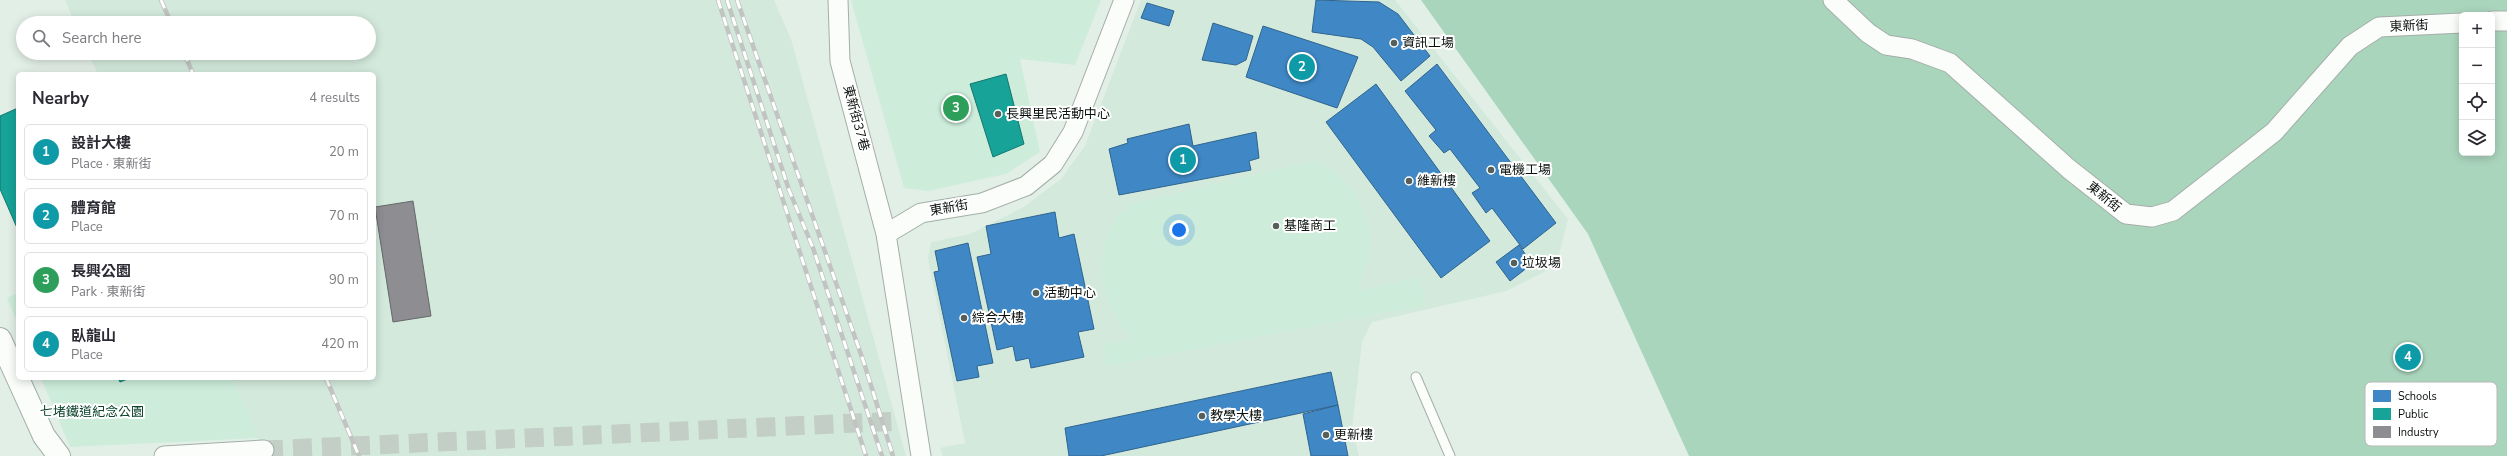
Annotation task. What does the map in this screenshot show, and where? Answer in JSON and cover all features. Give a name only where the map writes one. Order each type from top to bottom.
[{"type":"street","name":"東新街37巷","points":[[838,0],[840,61],[886,234]]},
{"type":"street","name":"東新街","points":[[886,234],[921,213],[982,203],[1026,186],[1053,164],[1072,132],[1124,0]]},
{"type":"street","name":"東新街","points":[[1833,0],[1868,34],[1886,44],[1912,49],[1950,63],[2069,169],[2126,214],[2152,217],[2173,212],[2274,132],[2350,46],[2379,27],[2459,23]]},
{"type":"street","points":[[2495,21],[2507,21]]},
{"type":"street","points":[[886,234],[907,420],[921,456]]},
{"type":"street","points":[[3,352],[16,379]]},
{"type":"street","points":[[17,380],[44,436],[59,456]]},
{"type":"street","points":[[164,456],[264,450]]},
{"type":"lane","points":[[1416,377],[1450,456]]},
{"type":"shaded area","points":[[65,0],[774,0],[791,39],[906,456],[266,456],[233,380],[376,380],[376,72],[97,72],[91,60],[376,60],[376,16],[72,16]]},
{"type":"shaded area","name":"基隆商工","points":[[1141,0],[1395,0],[1568,219],[1556,266],[1506,291],[1372,322],[1362,342],[1352,428],[1359,456],[943,456],[940,448],[965,443],[928,259],[931,242],[970,234],[1022,208],[1061,179],[1085,146]]},
{"type":"green space","points":[[851,0],[1101,0],[1075,65],[1020,59],[1040,152],[1006,174],[928,191],[904,188]]},
{"type":"green space","points":[[1421,0],[2507,0],[2507,456],[1689,456],[1588,234]]},
{"type":"green space","points":[[1313,161],[1326,167],[1347,184],[1363,208],[1370,236],[1370,250],[1358,291],[1421,277],[1425,305],[1107,366],[1104,345],[1133,339],[1122,326],[1107,298],[1103,282],[1102,267],[1103,251],[1115,220],[1130,204]]},
{"type":"green space","points":[[16,294],[16,319],[7,298]]},
{"type":"green space","name":"七堵鐵道紀念公園","points":[[42,380],[233,380],[259,438],[70,447]]},
{"type":"building: Schools","name":"資訊工場","points":[[1316,0],[1379,2],[1398,14],[1430,56],[1401,81],[1373,47],[1361,39],[1312,32]]},
{"type":"building: Schools","points":[[1147,3],[1174,11],[1169,26],[1141,18]]},
{"type":"building: Schools","points":[[1213,23],[1253,36],[1246,60],[1236,65],[1202,60]]},
{"type":"building: Schools","points":[[1263,26],[1358,57],[1337,108],[1246,77]]},
{"type":"building: Schools","name":"電機工場","points":[[1437,64],[1556,223],[1523,249],[1492,208],[1486,213],[1472,193],[1480,188],[1450,149],[1444,153],[1429,136],[1436,130],[1405,91]]},
{"type":"building: Schools","name":"維新樓","points":[[1376,84],[1490,241],[1441,278],[1326,122]]},
{"type":"building: Schools","points":[[1189,124],[1193,146],[1256,132],[1259,158],[1249,161],[1251,170],[1119,195],[1109,149],[1128,143],[1127,139]]},
{"type":"building: Schools","name":"活動中心","points":[[1055,212],[1059,238],[1074,234],[1094,329],[1078,332],[1084,357],[1031,368],[1029,358],[1016,361],[1013,346],[997,350],[977,257],[991,254],[986,226]]},
{"type":"building: Schools","name":"綜合大樓","points":[[968,243],[993,363],[977,366],[979,377],[957,381],[934,272],[939,271],[935,251]]},
{"type":"building: Schools","name":"垃圾場","points":[[1519,245],[1532,264],[1510,281],[1496,262]]},
{"type":"building: Schools","name":"教學大樓","points":[[1331,372],[1338,405],[1101,456],[1069,456],[1065,428]]},
{"type":"building: Schools","name":"更新樓","points":[[1338,405],[1348,456],[1311,456],[1303,414]]},
{"type":"building: Public","name":"長興里民活動中心","points":[[1006,74],[1024,144],[993,157],[970,84]]},
{"type":"building: Public","points":[[16,109],[16,225],[0,189],[0,116]]},
{"type":"building: Industry","points":[[413,201],[431,316],[393,322],[376,207]]},
{"type":"tunnel","points":[[264,450],[900,421]]},
{"type":"railway","points":[[161,0],[168,16]]},
{"type":"railway","points":[[718,0],[866,456]]},
{"type":"railway","points":[[727,0],[789,190],[813,248],[882,456]]},
{"type":"railway","points":[[737,0],[864,363],[893,456]]},
{"type":"railway","points":[[187,60],[192,72]]},
{"type":"railway","points":[[327,380],[359,456]]},
{"type":"place","name":"資訊工場","points":[[1394,43]]},
{"type":"place","name":"體育館","points":[[1302,67]]},
{"type":"place","name":"長興公園","points":[[956,108]]},
{"type":"place","name":"長興里民活動中心","points":[[998,114]]},
{"type":"place","name":"設計大樓","points":[[1183,160]]},
{"type":"place","name":"電機工場","points":[[1491,170]]},
{"type":"place","name":"維新樓","points":[[1409,181]]},
{"type":"place","name":"基隆商工","points":[[1276,226]]},
{"type":"place","name":"垃圾場","points":[[1514,263]]},
{"type":"place","name":"活動中心","points":[[1036,293]]},
{"type":"place","name":"綜合大樓","points":[[964,318]]},
{"type":"place","name":"臥龍山","points":[[2408,357]]},
{"type":"place","name":"教學大樓","points":[[1202,416]]},
{"type":"place","name":"更新樓","points":[[1326,435]]}]
